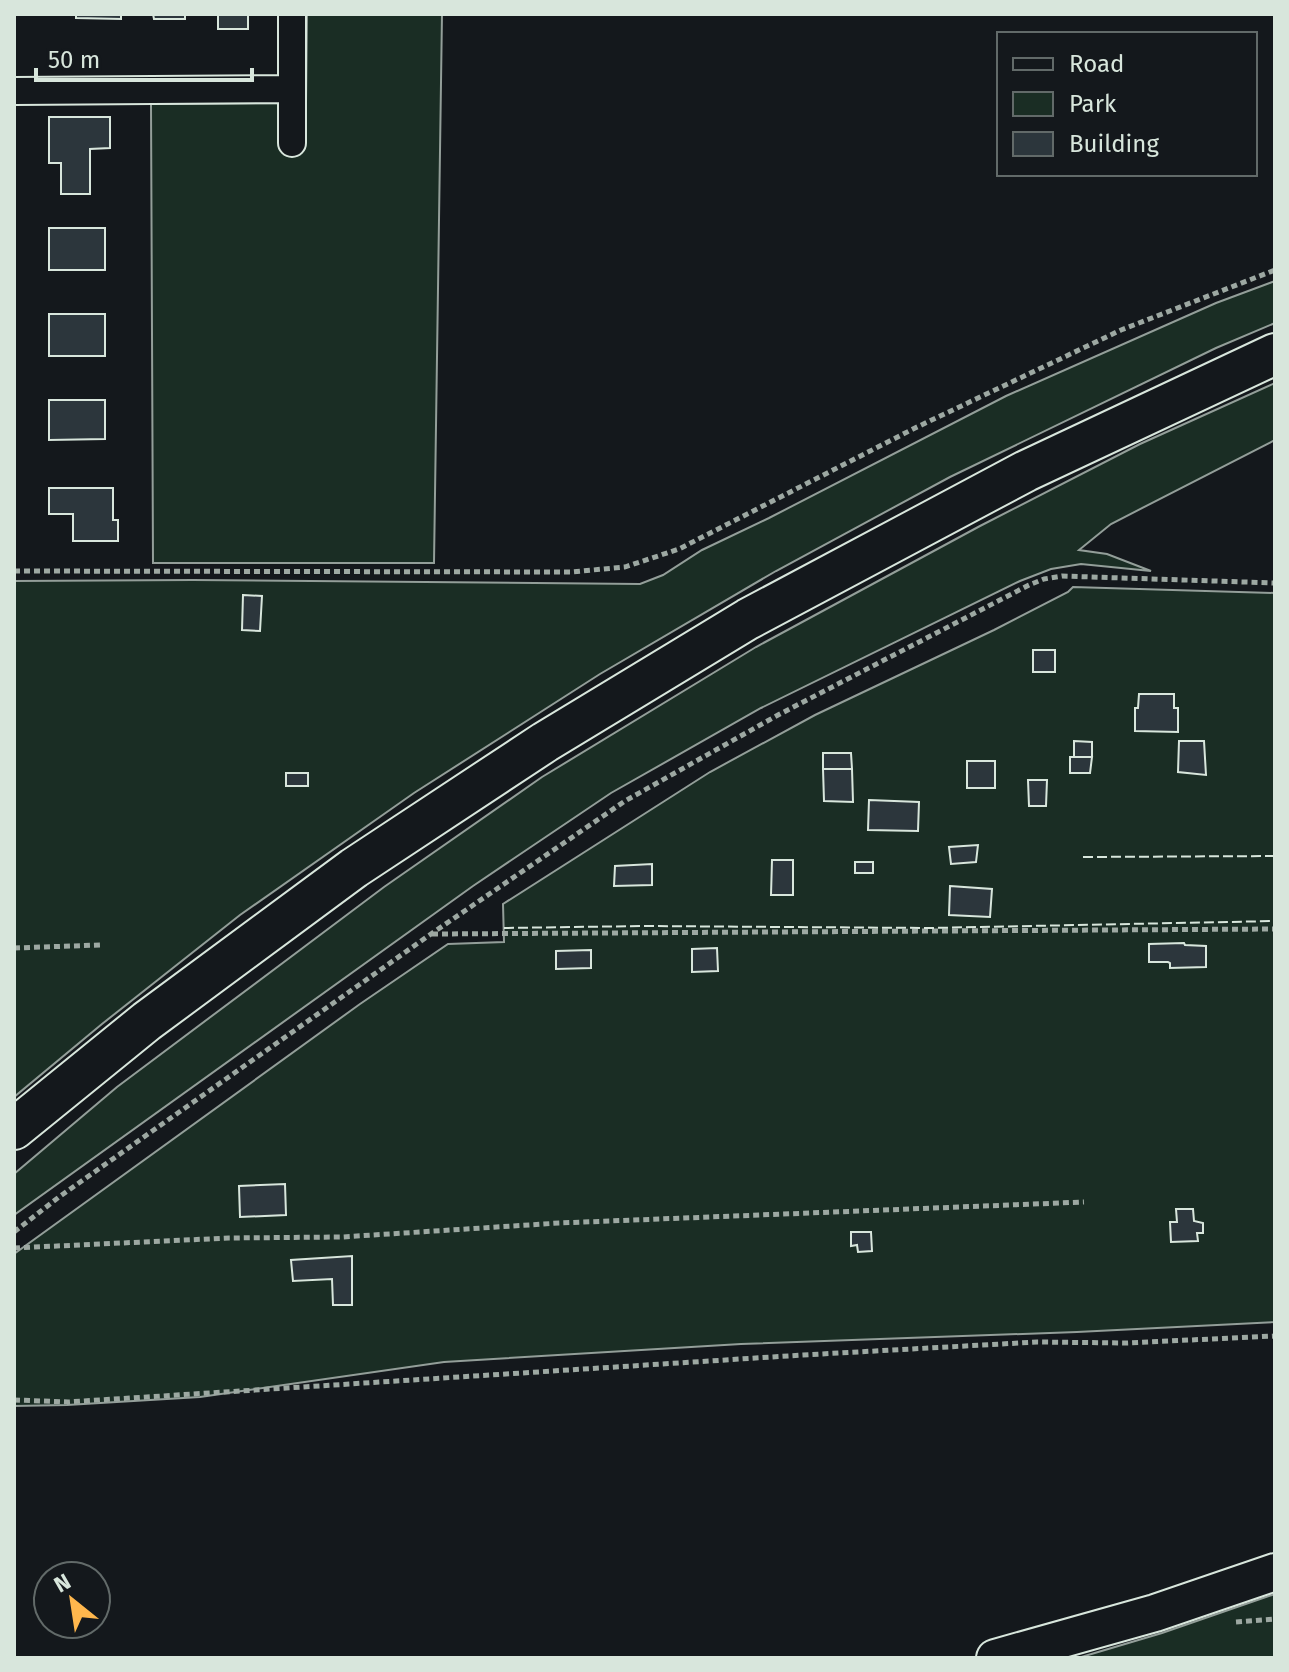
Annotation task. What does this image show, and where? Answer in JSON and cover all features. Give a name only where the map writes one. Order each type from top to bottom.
[{"type":"main road","points":[[14,1129],[147,1021],[354,868],[545,742],[748,619],[1012,478],[1275,354]]},
{"type":"main road","points":[[995,1658],[1155,1613],[1275,1572]]},
{"type":"street","points":[[292,14],[292,143]]},
{"type":"street","points":[[14,91],[292,89]]},
{"type":"path","points":[[14,571],[571,572],[625,567],[679,549],[915,428],[1121,330],[1275,270]]},
{"type":"path","points":[[14,1232],[431,934],[625,801],[778,715],[1029,585],[1062,576],[1275,583]]},
{"type":"path","points":[[431,934],[1275,929]]},
{"type":"path","points":[[14,948],[100,945]]},
{"type":"path","points":[[14,1248],[229,1238],[342,1237],[559,1223],[1084,1202]]},
{"type":"path","points":[[14,1400],[68,1402],[1037,1342],[1126,1343],[1275,1336]]},
{"type":"green space","points":[[307,14],[442,14],[434,563],[153,563],[151,104],[306,103]]},
{"type":"green space","points":[[1275,281],[1275,323],[1216,348],[950,477],[776,571],[600,674],[414,793],[240,915],[14,1097],[14,581],[640,584],[663,575],[702,550],[1006,396],[1216,303]]},
{"type":"green space","points":[[1275,383],[1275,440],[1111,524],[1079,550],[1107,554],[1151,571],[1081,564],[1051,569],[1020,581],[761,708],[611,793],[473,886],[14,1215],[14,1174],[117,1087],[384,887],[542,777],[756,647],[980,526],[1140,444]]},
{"type":"green space","points":[[1073,587],[1275,593],[1275,1322],[741,1344],[444,1362],[200,1397],[14,1406],[14,1254],[448,944],[504,942],[503,904],[710,772],[815,715],[994,630]]},
{"type":"green space","points":[[1275,1594],[1275,1658],[1078,1658],[1162,1633]]},
{"type":"building","points":[[76,14],[121,14],[121,19],[76,18]]},
{"type":"building","points":[[153,14],[185,14],[185,19],[154,19]]},
{"type":"building","points":[[218,14],[248,14],[248,29],[218,29]]},
{"type":"building","points":[[49,117],[110,117],[110,148],[90,149],[90,194],[61,194],[61,163],[49,163]]},
{"type":"building","points":[[49,228],[105,228],[105,270],[49,270]]},
{"type":"building","points":[[49,314],[105,314],[105,356],[49,356]]},
{"type":"building","points":[[49,400],[105,400],[105,439],[49,440]]},
{"type":"building","points":[[49,488],[113,488],[113,520],[118,520],[118,541],[73,541],[73,514],[49,514]]},
{"type":"building","points":[[243,595],[262,596],[260,631],[242,630]]},
{"type":"building","points":[[1033,650],[1055,650],[1055,672],[1033,672]]},
{"type":"building","points":[[1139,694],[1174,694],[1174,708],[1178,708],[1178,732],[1135,731],[1135,708],[1138,708]]},
{"type":"building","points":[[1074,741],[1092,742],[1092,757],[1074,757]]},
{"type":"building","points":[[1179,741],[1204,741],[1206,775],[1178,772]]},
{"type":"building","points":[[823,753],[851,753],[852,769],[823,769]]},
{"type":"building","points":[[1070,757],[1092,757],[1090,773],[1070,773]]},
{"type":"building","points":[[967,761],[995,761],[995,788],[967,788]]},
{"type":"building","points":[[823,769],[852,769],[853,802],[824,801]]},
{"type":"building","points":[[286,773],[308,773],[308,786],[286,786]]},
{"type":"building","points":[[1028,780],[1047,780],[1046,806],[1029,806]]},
{"type":"building","points":[[869,800],[919,802],[918,831],[868,830]]},
{"type":"building","points":[[978,845],[976,862],[951,864],[949,847]]},
{"type":"building","points":[[772,860],[793,860],[793,895],[771,895]]},
{"type":"building","points":[[855,862],[873,862],[873,873],[855,873]]},
{"type":"building","points":[[652,864],[652,885],[614,886],[615,866]]},
{"type":"building","points":[[950,886],[992,889],[990,917],[949,915]]},
{"type":"building","points":[[1149,944],[1206,946],[1206,967],[1170,968],[1168,962],[1149,962]]},
{"type":"building","points":[[717,948],[718,971],[692,972],[692,949]]},
{"type":"building","points":[[591,950],[591,968],[556,969],[556,951]]},
{"type":"building","points":[[285,1184],[286,1215],[240,1217],[239,1186]]},
{"type":"building","points":[[1176,1209],[1193,1209],[1194,1221],[1203,1223],[1203,1233],[1197,1233],[1198,1241],[1171,1242],[1170,1222],[1177,1222]]},
{"type":"building","points":[[851,1232],[871,1232],[872,1251],[858,1252],[857,1245],[851,1246]]},
{"type":"building","points":[[352,1256],[352,1305],[333,1305],[332,1279],[293,1281],[291,1260]]},
{"type":"fence","points":[[1083,857],[1275,856]]},
{"type":"fence","points":[[504,928],[931,928],[1275,921]]}]
